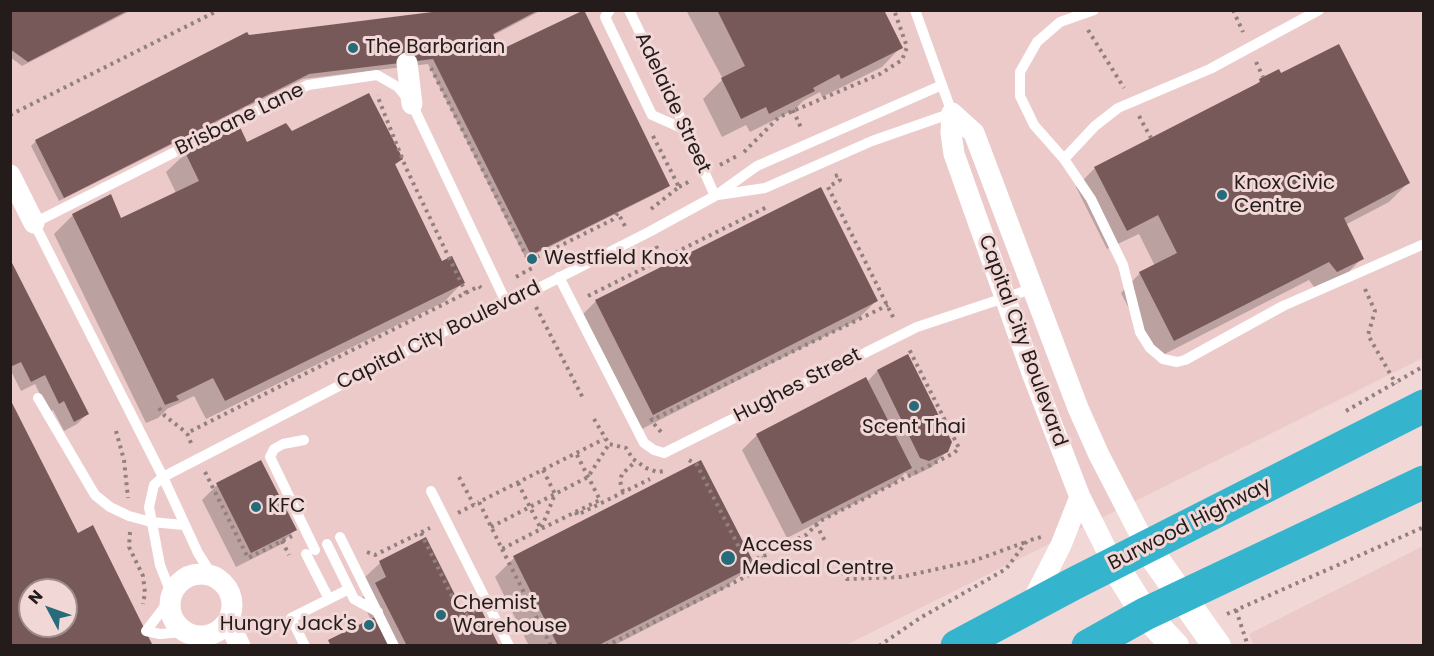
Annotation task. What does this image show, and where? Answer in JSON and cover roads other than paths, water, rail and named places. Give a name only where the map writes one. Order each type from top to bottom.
[{"type":"highway","name":"Burwood Highway","points":[[957,645],[1146,546],[1424,406]]},
{"type":"highway","points":[[1088,645],[1145,614],[1424,482]]},
{"type":"main road","points":[[1146,546],[1217,645]]},
{"type":"main road","points":[[1113,563],[1145,614],[1175,645]]},
{"type":"street","points":[[407,63],[412,104]]},
{"type":"street","name":"Capital City Boulevard","points":[[952,113],[974,133],[1086,427],[1146,546]]},
{"type":"street","name":"Capital City Boulevard","points":[[952,113],[951,133],[954,154],[1032,374],[1080,497],[1113,563]]},
{"type":"street","points":[[10,176],[34,223]]},
{"type":"street","points":[[1029,609],[1061,545],[1080,497]]},
{"type":"street","points":[[203,573],[212,575],[220,579],[230,593],[231,612],[228,621],[208,635],[192,637],[173,619],[170,597],[184,578],[203,573]]},
{"type":"street","points":[[228,621],[240,645]]},
{"type":"lane","points":[[610,10],[605,17],[652,115],[686,130]]},
{"type":"lane","name":"Adelaide Street","points":[[629,10],[715,196]]},
{"type":"lane","points":[[915,10],[952,113]]},
{"type":"lane","points":[[1094,10],[1052,27],[1029,52],[1020,72],[1018,88],[1027,114],[1064,159],[1091,199],[1116,248],[1140,332],[1156,354],[1169,362],[1185,360],[1292,302],[1424,244]]},
{"type":"lane","points":[[1064,159],[1095,126],[1118,108],[1209,69],[1319,10]]},
{"type":"lane","name":"Brisbane Lane","points":[[34,223],[308,86],[371,75],[384,78],[398,87],[412,104]]},
{"type":"lane","name":"Capital City Boulevard","points":[[163,477],[506,300],[529,293],[715,196],[757,166],[942,85]]},
{"type":"lane","points":[[412,104],[506,300]]},
{"type":"lane","name":"Capital City Boulevard","points":[[715,196],[765,188],[872,141],[952,113]]},
{"type":"lane","points":[[34,223],[163,477],[184,525],[212,575]]},
{"type":"lane","name":"Hughes Street","points":[[559,277],[644,443],[664,453],[902,334],[934,320],[1034,288]]},
{"type":"lane","points":[[38,398],[95,495],[110,507],[129,516],[151,522],[184,525]]},
{"type":"lane","points":[[304,440],[283,444],[274,449],[270,457],[304,530],[314,569],[329,599]]},
{"type":"lane","points":[[163,477],[153,485],[150,493],[151,522],[160,566],[170,597],[146,631],[192,637]]},
{"type":"lane","points":[[431,491],[509,645]]},
{"type":"lane","points":[[340,537],[394,645]]},
{"type":"lane","points":[[327,544],[349,589],[360,604],[378,612]]},
{"type":"lane","points":[[305,645],[291,618],[349,589]]},
{"type":"place","name":"The Barbarian","points":[[353,48]]},
{"type":"place","name":"Knox Civic Centre","points":[[1222,195]]},
{"type":"place","name":"Westfield Knox","points":[[532,259]]},
{"type":"place","name":"Scent Thai","points":[[914,406]]},
{"type":"place","name":"KFC","points":[[256,507]]},
{"type":"place","name":"Access Medical Centre","points":[[728,558]]},
{"type":"place","name":"Chemist Warehouse","points":[[441,615]]},
{"type":"place","name":"Hungry Jack's","points":[[369,625]]}]
